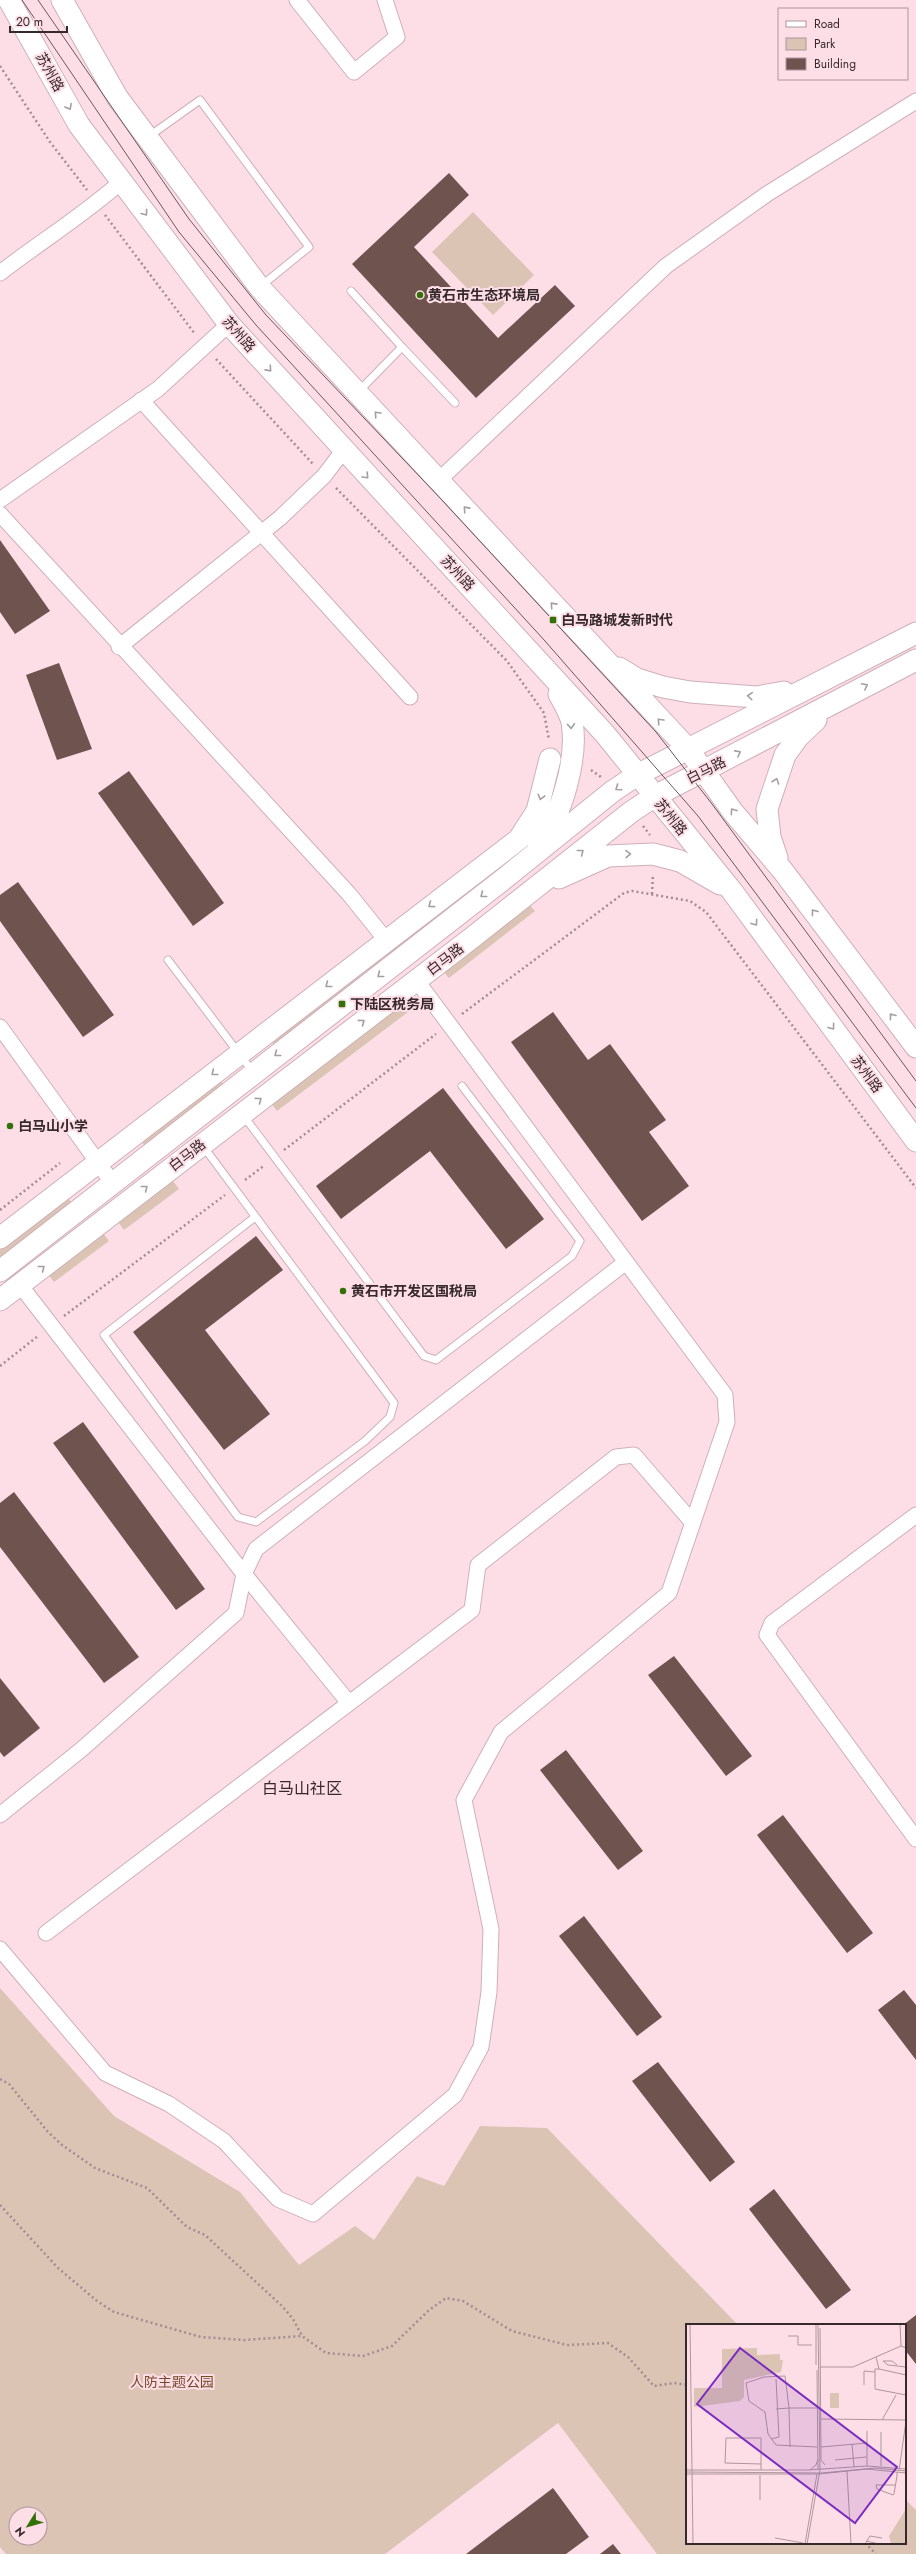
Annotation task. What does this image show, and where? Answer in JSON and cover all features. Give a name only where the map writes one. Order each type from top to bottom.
[{"type":"street","name":"苏州路","points":[[9,0],[79,125],[228,324],[343,451],[527,646],[552,677],[605,734],[732,891],[916,1141]]},
{"type":"street","points":[[62,0],[117,97],[260,288],[688,749],[733,812],[783,871],[916,1047]]},
{"type":"street","points":[[297,0],[354,72],[397,37],[385,0]]},
{"type":"street","points":[[439,480],[666,266],[767,194],[916,101]]},
{"type":"street","points":[[0,272],[62,226],[97,204],[122,181]]},
{"type":"street","points":[[0,500],[141,400],[205,348],[228,324]]},
{"type":"street","points":[[141,400],[410,697]]},
{"type":"street","points":[[119,647],[261,534],[324,476],[343,451]]},
{"type":"street","points":[[0,514],[119,647],[349,894],[386,940]]},
{"type":"street","name":"白马路","points":[[0,1271],[112,1182],[505,878],[613,791],[637,775],[916,632]]},
{"type":"street","points":[[601,657],[637,679],[663,687],[690,692],[756,697],[793,690],[828,677]]},
{"type":"street","name":"白马路","points":[[0,1300],[417,980],[631,812],[655,796],[916,660]]},
{"type":"street","points":[[505,878],[546,835],[559,809],[566,787],[571,764],[572,722],[552,677]]},
{"type":"street","points":[[783,871],[770,837],[767,809],[785,755],[798,737],[840,699]]},
{"type":"street","points":[[0,1238],[519,839],[537,811],[550,759]]},
{"type":"street","points":[[539,884],[566,876],[608,856],[653,854],[680,861],[732,891]]},
{"type":"street","points":[[0,1949],[105,2073],[169,2104],[224,2141],[278,2199],[313,2214],[455,2095],[481,2047],[489,1992],[491,1929],[464,1800],[501,1732],[669,1592],[727,1422],[725,1395],[417,980]]},
{"type":"street","points":[[0,1027],[112,1182]]},
{"type":"street","points":[[0,1815],[82,1749],[236,1613],[244,1574],[256,1549],[626,1262]]},
{"type":"street","points":[[20,1285],[244,1574],[349,1703]]},
{"type":"street","points":[[46,1933],[472,1610],[478,1565],[616,1457],[634,1454],[693,1524]]},
{"type":"street","points":[[916,1515],[772,1623],[768,1635],[916,1839]]},
{"type":"lane","points":[[147,138],[200,100],[205,106],[309,247],[260,288]]},
{"type":"lane","points":[[351,290],[455,403]]},
{"type":"lane","points":[[357,392],[402,347]]},
{"type":"lane","points":[[168,960],[254,1072]]},
{"type":"lane","points":[[242,1113],[424,1356],[436,1360],[572,1256],[580,1241],[462,1086]]},
{"type":"lane","points":[[202,1144],[394,1403],[390,1417],[365,1441],[256,1522],[238,1516],[213,1480],[104,1335],[256,1217]]},
{"type":"path","points":[[0,66],[50,142],[205,348],[324,476],[507,661],[544,713],[549,731],[550,759]]},
{"type":"path","points":[[0,1366],[619,896],[632,891],[690,901],[706,912],[916,1188]]},
{"type":"path","points":[[0,1210],[60,1163]]},
{"type":"path","points":[[0,2078],[9,2084],[48,2132],[62,2145],[95,2168],[148,2188],[187,2227],[205,2235],[282,2306],[293,2318],[302,2336],[326,2353],[363,2356],[392,2346],[428,2311],[446,2298],[463,2301],[512,2331],[567,2345],[608,2343],[628,2357],[654,2386],[674,2383],[686,2385]]},
{"type":"path","points":[[0,2205],[58,2268],[97,2301],[114,2312],[201,2337],[244,2340],[302,2336]]},
{"type":"path","points":[[866,2544],[876,2554]]},
{"type":"green space","points":[[473,212],[534,275],[493,315],[432,252]]},
{"type":"green space","points":[[497,865],[503,873],[278,1049],[271,1041]]},
{"type":"green space","points":[[528,903],[535,911],[449,978],[442,970]]},
{"type":"green space","points":[[405,1001],[412,1009],[277,1111],[271,1103]]},
{"type":"green space","points":[[219,1079],[226,1087],[148,1150],[142,1142]]},
{"type":"green space","points":[[173,1181],[179,1189],[124,1230],[118,1222]]},
{"type":"green space","points":[[68,1198],[74,1206],[0,1263],[0,1250]]},
{"type":"green space","points":[[103,1233],[109,1241],[54,1282],[48,1274]]},
{"type":"green space","name":"人防主题公园","points":[[0,1988],[114,2116],[240,2192],[299,2265],[355,2226],[374,2240],[417,2176],[444,2186],[480,2126],[547,2128],[737,2324],[686,2324],[686,2544],[906,2544],[906,2500],[916,2510],[916,2554],[657,2554],[558,2423],[385,2554],[6,2554],[0,2547]]},
{"type":"building","name":"黄石市生态环境局","points":[[449,173],[469,195],[414,247],[498,338],[555,285],[575,306],[476,398],[352,264]]},
{"type":"building","points":[[0,540],[50,611],[15,634],[0,612]]},
{"type":"building","points":[[59,663],[92,749],[57,760],[26,675]]},
{"type":"building","points":[[129,771],[224,903],[193,926],[98,793]]},
{"type":"building","points":[[18,882],[114,1015],[83,1037],[0,921],[0,895]]},
{"type":"building","points":[[553,1012],[588,1060],[610,1044],[666,1120],[649,1132],[689,1186],[642,1221],[511,1042]]},
{"type":"building","points":[[443,1088],[544,1219],[506,1249],[430,1151],[341,1219],[316,1186]]},
{"type":"building","points":[[256,1236],[283,1270],[205,1330],[270,1414],[224,1450],[133,1332]]},
{"type":"building","points":[[83,1422],[205,1589],[176,1610],[53,1443]]},
{"type":"building","points":[[14,1492],[139,1657],[104,1683],[0,1547],[0,1503]]},
{"type":"building","points":[[674,1656],[752,1756],[726,1776],[648,1675]]},
{"type":"building","points":[[0,1678],[40,1728],[4,1757],[0,1752]]},
{"type":"building","points":[[566,1750],[643,1851],[618,1870],[540,1770]]},
{"type":"building","points":[[783,1815],[873,1933],[847,1953],[757,1835]]},
{"type":"building","points":[[584,1916],[662,2017],[637,2036],[559,1936]]},
{"type":"building","points":[[904,1990],[916,2005],[916,2060],[878,2010]]},
{"type":"building","points":[[658,2062],[735,2162],[710,2182],[632,2081]]},
{"type":"building","points":[[774,2189],[851,2290],[826,2309],[749,2209]]},
{"type":"building","points":[[916,2315],[916,2364],[906,2351],[906,2324],[904,2324]]},
{"type":"building","points":[[553,2488],[589,2537],[566,2554],[466,2554]]},
{"type":"building","points":[[613,2544],[621,2554],[600,2554]]},
{"type":"tram line","points":[[22,0],[179,232],[256,325],[545,641],[698,816],[916,1108]]},
{"type":"tram line","points":[[38,0],[189,219],[266,315],[442,500],[656,732],[712,804],[916,1081]]},
{"type":"place","name":"黄石市生态环境局","points":[[420,295]]},
{"type":"place","name":"白马路城发新时代","points":[[553,620]]},
{"type":"place","name":"下陆区税务局","points":[[342,1004]]},
{"type":"place","name":"白马山小学","points":[[10,1126]]},
{"type":"place","name":"黄石市开发区国税局","points":[[343,1291]]},
{"type":"district","name":"白马山社区","points":[[302,1788]]}]
